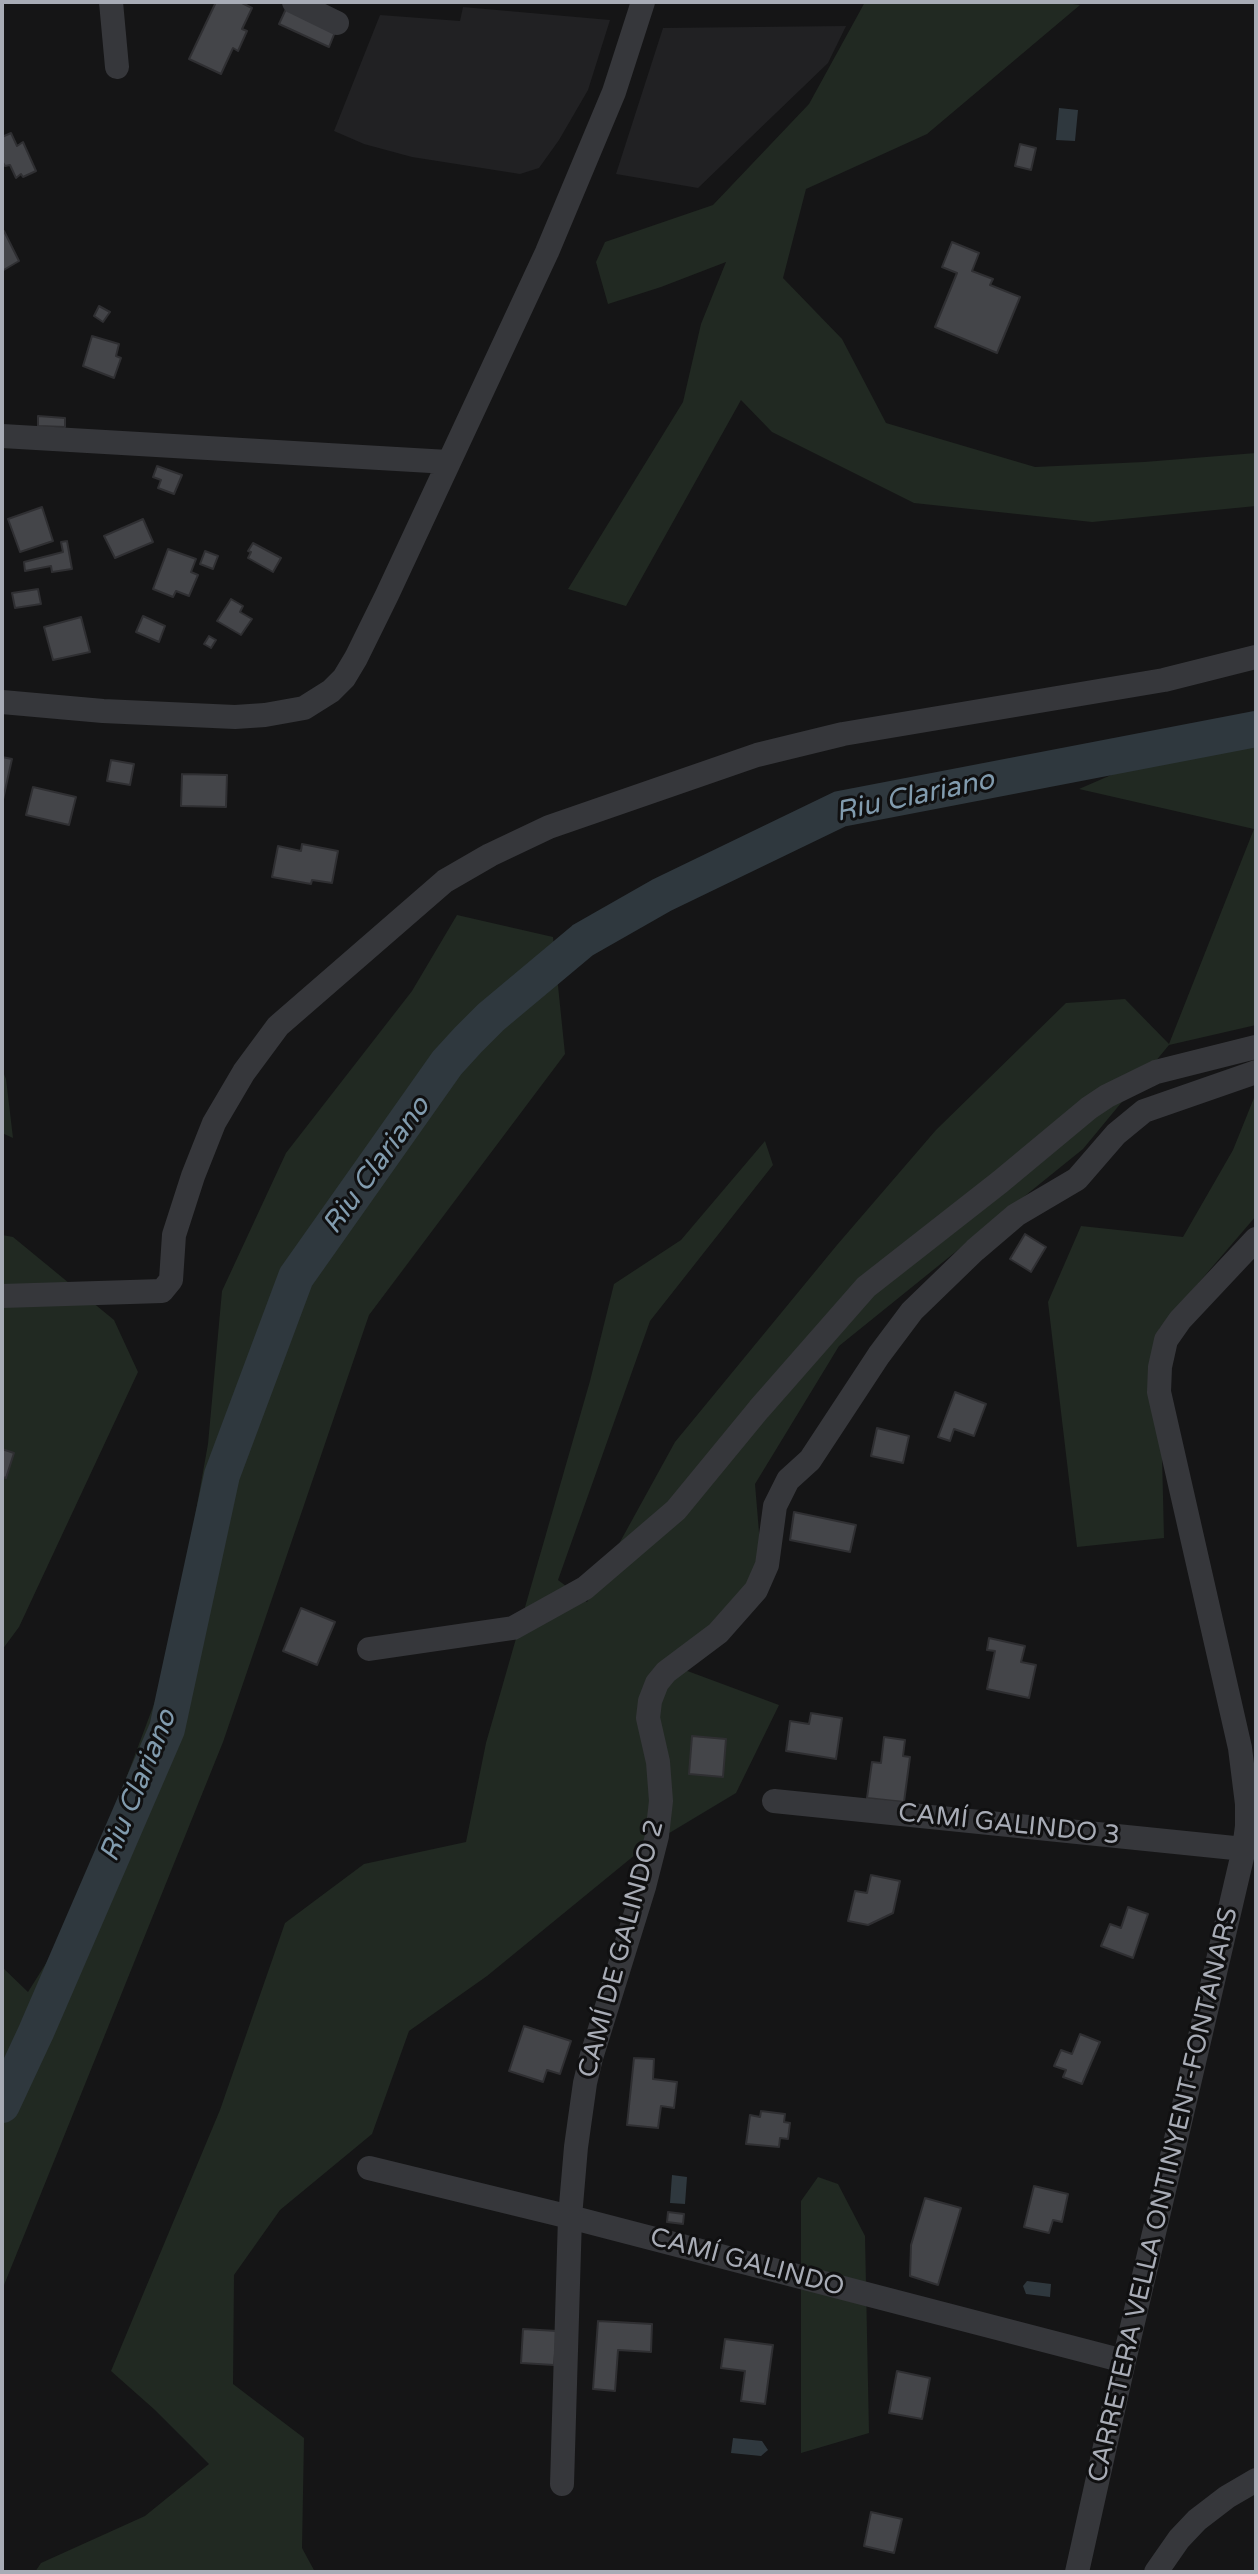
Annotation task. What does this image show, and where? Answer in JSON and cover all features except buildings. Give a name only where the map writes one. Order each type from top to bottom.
[{"type":"street","points":[[111,2],[117,67]]},
{"type":"street","points":[[294,2],[337,23]]},
{"type":"street","points":[[2,702],[103,711],[235,717],[289,712],[317,701],[344,678],[547,252],[614,92],[643,2]]},
{"type":"street","points":[[2,436],[448,462]]},
{"type":"street","points":[[2,1296],[162,1291],[171,1280],[174,1235],[214,1123],[244,1072],[278,1026],[445,881],[490,855],[549,827],[757,755],[843,734],[1164,680],[1256,657]]},
{"type":"street","points":[[369,1649],[513,1628],[585,1588],[676,1510],[866,1287],[1107,1096],[1156,1072],[1256,1047]]},
{"type":"street","name":"CAMÍ DE GALINDO 2","points":[[562,2484],[570,2217],[576,2147],[585,2083],[657,1836],[660,1788],[658,1762],[648,1718],[657,1683],[666,1672],[718,1633],[756,1590],[767,1565],[775,1506],[788,1480],[810,1460],[912,1311],[1016,1215],[1077,1179],[1116,1134],[1144,1111],[1256,1072]]},
{"type":"street","name":"CARRETERA VELLA ONTINYENT-FONTANARS","points":[[1077,2572],[1244,1849],[1247,1804],[1240,1748],[1159,1392],[1160,1367],[1166,1340],[1180,1320],[1256,1239]]},
{"type":"street","name":"CAMÍ GALINDO 3","points":[[774,1801],[1244,1849]]},
{"type":"street","name":"CAMÍ GALINDO","points":[[369,2168],[1124,2361]]},
{"type":"street","points":[[1156,2572],[1197,2520],[1256,2480]]},
{"type":"shaded area","points":[[865,2],[1060,2],[1080,5],[927,134],[806,189],[783,278],[842,339],[886,423],[1035,467],[1256,453],[1256,506],[1092,522],[914,503],[772,432],[741,400],[626,606],[568,589],[683,402],[701,324],[726,262],[608,304],[596,262],[605,242],[713,205],[809,104]]},
{"type":"shaded area","points":[[463,7],[610,20],[588,90],[539,168],[520,174],[412,157],[364,144],[334,131],[380,15],[460,21]]},
{"type":"shaded area","points":[[846,26],[828,63],[698,188],[616,174],[663,28]]},
{"type":"shaded area","points":[[1059,108],[1078,110],[1075,141],[1056,140]]},
{"type":"shaded area","points":[[1256,712],[1256,1025],[1169,1045],[1083,1149],[839,1346],[755,1484],[762,1568],[674,1666],[779,1705],[736,1793],[641,1850],[487,1976],[409,2031],[372,2134],[280,2210],[234,2275],[233,2384],[304,2438],[302,2548],[315,2572],[35,2572],[41,2563],[145,2516],[209,2464],[111,2371],[220,2110],[285,1923],[364,1864],[466,1842],[486,1743],[590,1381],[614,1284],[681,1240],[765,1141],[773,1165],[650,1321],[558,1580],[587,1602],[675,1442],[936,1130],[1066,1003],[1125,999],[1169,1044],[1254,829],[1079,789]]},
{"type":"shaded area","points":[[457,915],[553,937],[565,1054],[369,1315],[223,1742],[2,2290],[2,1967],[28,1992],[72,1922],[168,1667],[208,1444],[222,1291],[286,1153],[412,991]]},
{"type":"shaded area","points":[[2,1069],[6,1079],[13,1138],[2,1133]]},
{"type":"shaded area","points":[[1256,1093],[1256,1216],[1159,1329],[1164,1538],[1077,1547],[1048,1302],[1081,1226],[1183,1237],[1233,1150]]},
{"type":"shaded area","points":[[2,1235],[13,1237],[114,1320],[138,1372],[19,1627],[2,1650]]},
{"type":"shaded area","points":[[672,2175],[687,2177],[685,2204],[670,2203]]},
{"type":"shaded area","points":[[818,2177],[838,2184],[865,2236],[869,2433],[801,2453],[801,2201]]},
{"type":"shaded area","points":[[1027,2281],[1051,2284],[1050,2297],[1026,2294],[1023,2286]]},
{"type":"shaded area","points":[[733,2438],[762,2441],[768,2450],[761,2456],[731,2453]]},
{"type":"waterway","name":"Riu Clariano","points":[[2,2105],[167,1729],[222,1475],[296,1277],[447,1063],[491,1017],[583,940],[662,895],[840,809],[1256,729]]}]
